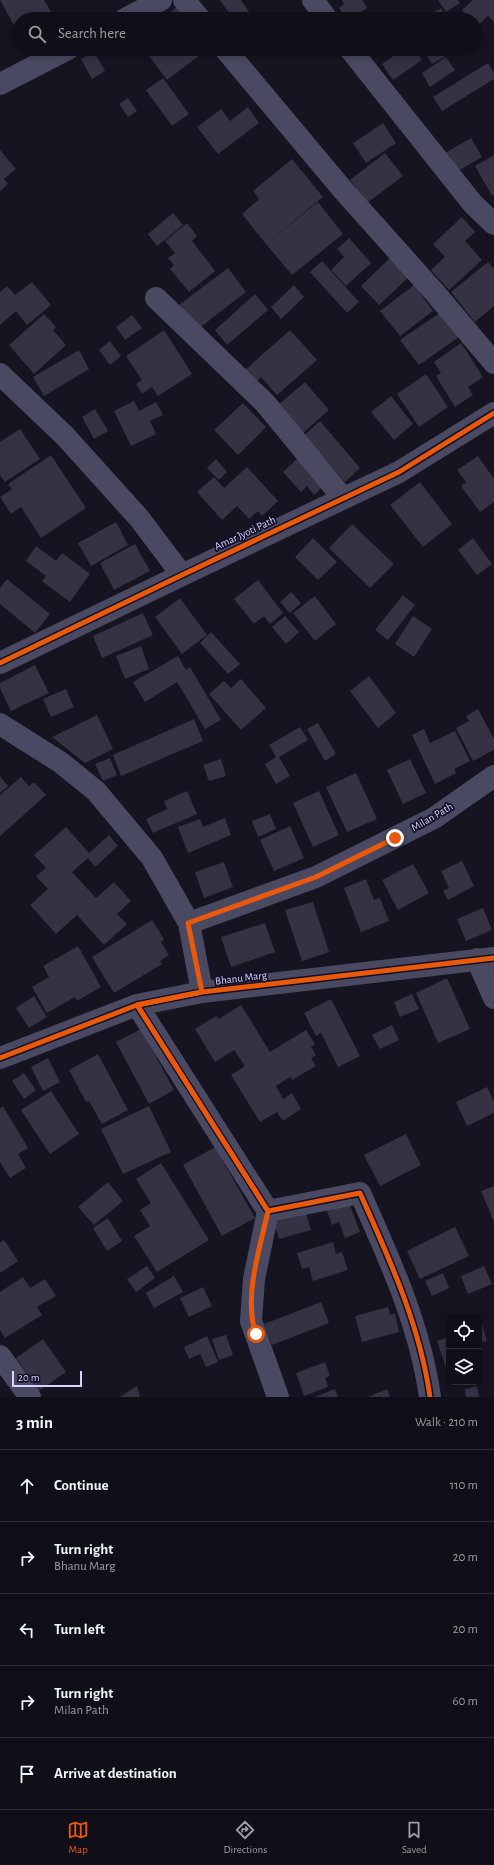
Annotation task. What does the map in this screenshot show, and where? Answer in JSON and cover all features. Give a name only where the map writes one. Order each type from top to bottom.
[{"type":"street","points":[[138,12],[161,0]]},
{"type":"street","points":[[184,0],[194,12]]},
{"type":"street","points":[[313,0],[322,12]]},
{"type":"street","points":[[0,84],[54,56]]},
{"type":"street","points":[[231,56],[342,190],[436,293],[494,364]]},
{"type":"street","points":[[356,56],[473,204],[494,224]]},
{"type":"street","points":[[156,298],[265,403],[343,498]]},
{"type":"street","points":[[0,374],[65,436],[97,471],[139,518],[182,575]]},
{"type":"street","name":"Amar Jyoti Path","points":[[0,663],[399,472],[494,413]]},
{"type":"street","points":[[0,724],[60,762],[96,791],[152,858],[188,923],[202,992]]},
{"type":"street","name":"Milan Path","points":[[188,923],[316,877],[434,818],[494,776]]},
{"type":"street","points":[[485,958],[494,998]]},
{"type":"street","name":"Bhanu Marg","points":[[0,1058],[137,1005],[202,992],[485,958]]},
{"type":"street","points":[[137,1005],[268,1211],[254,1279],[251,1320],[278,1397]]},
{"type":"street","points":[[268,1211],[360,1193],[390,1259],[415,1329],[430,1397]]},
{"type":"street","points":[[0,1356],[30,1397]]},
{"type":"building","points":[[0,0],[44,0],[51,12],[12,12],[12,21]]},
{"type":"building","points":[[220,0],[241,0],[249,12],[228,12]]},
{"type":"building","points":[[342,0],[362,0],[367,8],[361,12],[342,12],[339,8],[344,4]]},
{"type":"building","points":[[438,0],[458,0],[460,3],[446,12]]},
{"type":"building","points":[[473,0],[494,0],[494,22],[488,16],[482,22],[482,12],[464,12],[462,10]]},
{"type":"building","points":[[177,7],[181,12],[171,12]]},
{"type":"building","points":[[441,8],[443,12],[434,12]]},
{"type":"building","points":[[87,56],[96,56],[105,71],[92,79],[81,59]]},
{"type":"building","points":[[149,56],[199,56],[167,80]]},
{"type":"building","points":[[393,56],[419,56],[422,60],[393,80],[382,64]]},
{"type":"building","points":[[427,56],[446,56],[432,64]]},
{"type":"building","points":[[446,57],[455,70],[430,87],[422,73]]},
{"type":"building","points":[[488,63],[494,73],[494,79],[442,111],[433,97]]},
{"type":"building","points":[[163,78],[189,114],[172,126],[146,90]]},
{"type":"building","points":[[128,98],[137,111],[128,117],[119,104]]},
{"type":"building","points":[[248,107],[259,123],[218,154],[197,127],[221,109],[230,121]]},
{"type":"building","points":[[383,123],[396,143],[366,163],[353,143]]},
{"type":"building","points":[[471,138],[482,157],[456,172],[445,153]]},
{"type":"building","points":[[0,150],[16,169],[4,179],[8,184],[0,191]]},
{"type":"building","points":[[385,153],[403,176],[367,203],[350,180]]},
{"type":"building","points":[[494,155],[494,194],[492,196],[475,166]]},
{"type":"building","points":[[292,159],[323,197],[266,244],[242,214],[259,199],[253,191]]},
{"type":"building","points":[[318,202],[343,234],[292,275],[266,244]]},
{"type":"building","points":[[173,213],[183,225],[157,246],[148,234]]},
{"type":"building","points":[[462,217],[475,232],[465,241],[482,260],[449,290],[431,270],[445,257],[433,244]]},
{"type":"building","points":[[187,223],[197,236],[192,241],[215,271],[189,292],[170,269],[174,265],[168,258],[175,253],[165,241]]},
{"type":"building","points":[[349,238],[371,263],[346,286],[331,270],[344,257],[337,249]]},
{"type":"building","points":[[391,257],[409,277],[379,305],[361,286]]},
{"type":"building","points":[[322,261],[359,302],[347,313],[310,272]]},
{"type":"building","points":[[488,262],[494,269],[494,306],[475,322],[451,292]]},
{"type":"building","points":[[228,268],[246,292],[198,329],[179,305]]},
{"type":"building","points":[[32,282],[51,305],[27,325],[16,311],[0,325],[0,292],[7,286],[15,295]]},
{"type":"building","points":[[294,285],[304,297],[281,319],[271,307]]},
{"type":"building","points":[[414,285],[433,311],[400,336],[380,311]]},
{"type":"building","points":[[255,294],[268,310],[227,345],[215,330]]},
{"type":"building","points":[[441,312],[459,337],[419,365],[400,340]]},
{"type":"building","points":[[44,314],[56,327],[53,330],[66,345],[34,374],[9,345]]},
{"type":"building","points":[[132,315],[142,328],[125,340],[116,327]]},
{"type":"building","points":[[164,330],[192,374],[158,396],[152,387],[142,394],[136,384],[142,380],[126,356]]},
{"type":"building","points":[[290,330],[317,360],[277,395],[261,377],[256,382],[245,370]]},
{"type":"building","points":[[110,341],[121,356],[110,365],[99,350]]},
{"type":"building","points":[[461,343],[483,377],[468,387],[473,395],[455,407],[436,376],[441,373],[434,362]]},
{"type":"building","points":[[79,350],[89,369],[44,396],[33,377]]},
{"type":"building","points":[[426,374],[448,407],[419,427],[397,394]]},
{"type":"building","points":[[305,382],[329,410],[303,433],[278,405]]},
{"type":"building","points":[[391,396],[413,424],[394,440],[371,412]]},
{"type":"building","points":[[134,401],[139,411],[156,402],[163,415],[150,421],[156,434],[131,446],[114,411]]},
{"type":"building","points":[[243,403],[266,427],[238,455],[214,430]]},
{"type":"building","points":[[95,409],[108,431],[94,439],[82,417]]},
{"type":"building","points":[[320,421],[360,468],[345,482],[304,435]]},
{"type":"building","points":[[20,429],[40,459],[5,482],[0,475],[0,442]]},
{"type":"building","points":[[51,455],[86,508],[41,538],[21,507],[11,514],[0,497],[12,489],[8,484]]},
{"type":"building","points":[[478,456],[494,479],[494,502],[480,512],[461,486],[466,482],[457,470]]},
{"type":"building","points":[[298,458],[323,486],[314,495],[307,486],[301,492],[283,472]]},
{"type":"building","points":[[216,459],[227,472],[219,480],[207,468]]},
{"type":"building","points":[[247,467],[278,501],[262,516],[258,511],[249,519],[237,506],[222,520],[197,492],[214,477],[224,488]]},
{"type":"building","points":[[420,482],[452,524],[423,547],[390,505]]},
{"type":"building","points":[[116,522],[128,545],[91,566],[78,543]]},
{"type":"building","points":[[352,524],[394,564],[370,588],[329,548]]},
{"type":"building","points":[[313,538],[337,562],[318,580],[295,557]]},
{"type":"building","points":[[473,538],[492,564],[477,575],[458,550]]},
{"type":"building","points":[[135,544],[150,571],[114,590],[100,563]]},
{"type":"building","points":[[36,546],[56,561],[62,553],[90,574],[70,602],[42,581],[46,576],[26,561]]},
{"type":"building","points":[[7,579],[50,614],[35,633],[0,604],[0,588]]},
{"type":"building","points":[[258,580],[283,613],[270,624],[264,616],[254,624],[234,599]]},
{"type":"building","points":[[291,592],[301,603],[290,613],[280,602]]},
{"type":"building","points":[[403,595],[415,605],[388,640],[375,630]]},
{"type":"building","points":[[315,596],[336,624],[315,641],[293,613]]},
{"type":"building","points":[[180,598],[207,635],[182,654],[155,617]]},
{"type":"building","points":[[143,613],[153,635],[102,658],[93,636]]},
{"type":"building","points":[[285,616],[299,632],[286,644],[272,627]]},
{"type":"building","points":[[413,616],[432,629],[414,657],[395,644]]},
{"type":"building","points":[[211,632],[240,664],[228,674],[200,643]]},
{"type":"building","points":[[141,646],[149,669],[125,679],[116,656]]},
{"type":"building","points":[[178,656],[186,670],[190,667],[221,720],[205,729],[177,682],[145,702],[133,682]]},
{"type":"building","points":[[35,665],[49,693],[11,711],[0,688],[0,683]]},
{"type":"building","points":[[369,676],[396,713],[378,728],[350,691]]},
{"type":"building","points":[[241,679],[266,708],[241,730],[209,694],[224,681],[231,688]]},
{"type":"building","points":[[66,689],[74,707],[51,717],[43,699]]},
{"type":"building","points":[[478,709],[494,739],[494,750],[473,761],[456,728],[469,721],[466,716]]},
{"type":"building","points":[[97,715],[113,749],[85,763],[52,737]]},
{"type":"building","points":[[194,719],[203,741],[121,776],[113,755]]},
{"type":"building","points":[[318,723],[336,754],[325,761],[307,729]]},
{"type":"building","points":[[300,727],[308,740],[279,757],[290,776],[276,784],[265,764],[276,757],[269,745]]},
{"type":"building","points":[[424,729],[430,743],[455,731],[470,761],[454,769],[456,773],[435,784],[412,735]]},
{"type":"building","points":[[110,758],[117,775],[103,781],[95,764]]},
{"type":"building","points":[[221,759],[226,776],[209,781],[203,765]]},
{"type":"building","points":[[410,759],[426,793],[403,804],[387,770]]},
{"type":"building","points":[[356,773],[377,819],[347,832],[326,787]]},
{"type":"building","points":[[0,776],[8,786],[0,793]]},
{"type":"building","points":[[21,777],[29,786],[34,782],[46,795],[0,836],[0,795]]},
{"type":"building","points":[[187,791],[197,814],[153,833],[146,819],[167,809],[164,801]]},
{"type":"building","points":[[319,791],[339,835],[313,847],[293,803]]},
{"type":"building","points":[[270,814],[276,829],[258,837],[252,821]]},
{"type":"building","points":[[225,818],[231,835],[188,853],[178,827],[200,819],[203,827]]},
{"type":"building","points":[[290,826],[304,858],[274,871],[260,840]]},
{"type":"building","points":[[66,827],[89,853],[109,835],[118,846],[95,867],[88,858],[72,872],[96,898],[114,882],[131,901],[117,914],[127,924],[104,945],[77,915],[56,934],[30,905],[48,889],[36,876],[46,868],[34,855]]},
{"type":"building","points":[[462,861],[474,886],[448,900],[443,891],[449,888],[441,871]]},
{"type":"building","points":[[224,862],[233,887],[204,898],[195,872]]},
{"type":"building","points":[[413,864],[429,893],[398,910],[382,880]]},
{"type":"building","points":[[366,879],[374,900],[380,898],[389,921],[361,932],[344,888]]},
{"type":"building","points":[[313,902],[329,952],[302,961],[285,910]]},
{"type":"building","points":[[483,908],[492,930],[466,941],[457,919]]},
{"type":"building","points":[[152,920],[164,939],[161,942],[169,955],[160,961],[162,964],[114,993],[92,957]]},
{"type":"building","points":[[265,923],[275,952],[231,967],[221,937]]},
{"type":"building","points":[[78,946],[101,987],[77,1001],[75,997],[47,1013],[32,987],[49,977],[43,966]]},
{"type":"building","points":[[447,978],[470,1029],[438,1043],[416,993]]},
{"type":"building","points":[[412,994],[419,1009],[400,1017],[394,1002]]},
{"type":"building","points":[[34,996],[47,1017],[29,1028],[16,1008]]},
{"type":"building","points":[[331,999],[360,1056],[338,1067],[321,1033],[316,1036],[304,1013]]},
{"type":"building","points":[[241,1005],[270,1052],[306,1030],[315,1044],[311,1047],[316,1055],[311,1058],[316,1066],[292,1080],[290,1077],[276,1086],[283,1099],[292,1093],[301,1109],[283,1121],[277,1112],[260,1122],[231,1075],[245,1066],[234,1050],[215,1062],[195,1029],[216,1016],[219,1019]]},
{"type":"building","points":[[392,1025],[399,1040],[380,1049],[372,1035]]},
{"type":"building","points":[[141,1029],[174,1090],[149,1104],[116,1042]]},
{"type":"building","points":[[98,1054],[128,1110],[102,1124],[89,1101],[86,1102],[69,1070]]},
{"type":"building","points":[[48,1058],[60,1082],[43,1091],[31,1067]]},
{"type":"building","points":[[24,1073],[36,1090],[24,1099],[12,1081]]},
{"type":"building","points":[[487,1087],[494,1102],[494,1113],[467,1126],[456,1102]]},
{"type":"building","points":[[51,1091],[79,1134],[50,1154],[21,1110]]},
{"type":"building","points":[[3,1106],[28,1148],[18,1154],[26,1168],[10,1178],[0,1162],[0,1108]]},
{"type":"building","points":[[149,1106],[171,1152],[123,1174],[101,1129]]},
{"type":"building","points":[[406,1134],[421,1165],[380,1186],[364,1155]]},
{"type":"building","points":[[215,1147],[255,1218],[222,1236],[183,1165]]},
{"type":"building","points":[[161,1163],[209,1240],[157,1272],[134,1236],[150,1226],[140,1210],[151,1203],[136,1179]]},
{"type":"building","points":[[108,1182],[123,1201],[94,1225],[78,1207]]},
{"type":"building","points":[[494,1186],[494,1222],[481,1191]]},
{"type":"building","points":[[348,1200],[360,1232],[345,1238],[339,1222],[332,1225],[326,1208]]},
{"type":"building","points":[[305,1210],[311,1230],[279,1239],[273,1220]]},
{"type":"building","points":[[108,1218],[122,1241],[107,1251],[93,1228]]},
{"type":"building","points":[[455,1227],[469,1256],[420,1279],[407,1251]]},
{"type":"building","points":[[4,1240],[18,1261],[0,1273],[0,1243]]},
{"type":"building","points":[[333,1242],[336,1254],[342,1252],[348,1270],[313,1281],[309,1267],[302,1269],[297,1253]]},
{"type":"building","points":[[147,1266],[155,1278],[136,1292],[127,1279]]},
{"type":"building","points":[[484,1266],[492,1284],[468,1294],[461,1276]]},
{"type":"building","points":[[443,1273],[449,1288],[432,1296],[425,1281]]},
{"type":"building","points":[[174,1276],[183,1292],[154,1308],[146,1293]]},
{"type":"building","points":[[23,1277],[30,1288],[45,1279],[56,1296],[37,1307],[42,1315],[5,1338],[0,1330],[0,1292]]},
{"type":"building","points":[[203,1287],[212,1306],[189,1317],[180,1298]]},
{"type":"building","points":[[321,1302],[329,1323],[272,1345],[264,1324]]},
{"type":"building","points":[[388,1307],[390,1315],[395,1313],[399,1332],[362,1342],[355,1316]]},
{"type":"building","points":[[482,1324],[487,1341],[482,1342]]},
{"type":"building","points":[[226,1335],[233,1355],[219,1360],[212,1339]]},
{"type":"building","points":[[207,1336],[218,1362],[206,1367],[200,1354],[189,1359],[184,1347]]},
{"type":"building","points":[[446,1338],[446,1368],[437,1341]]},
{"type":"building","points":[[43,1339],[66,1372],[39,1391],[16,1358]]},
{"type":"building","points":[[325,1362],[330,1376],[325,1378],[328,1387],[304,1396],[296,1373]]},
{"type":"building","points":[[137,1386],[140,1397],[120,1397]]},
{"type":"building","points":[[477,1386],[479,1397],[466,1397],[465,1389]]},
{"type":"building","points":[[335,1389],[338,1397],[315,1397]]},
{"type":"building","points":[[387,1389],[390,1397],[368,1397]]},
{"type":"cycle path","points":[[0,663],[399,472],[494,413]]},
{"type":"cycle path","points":[[0,1058],[137,1005],[202,992],[494,958]]},
{"type":"cycle path","points":[[137,1005],[268,1211],[360,1193],[382,1242],[411,1318],[419,1344],[430,1397]]},
{"type":"route","points":[[256,1334],[251,1320],[254,1279],[268,1211],[137,1005],[202,992],[188,923],[316,877],[395,838]]}]
